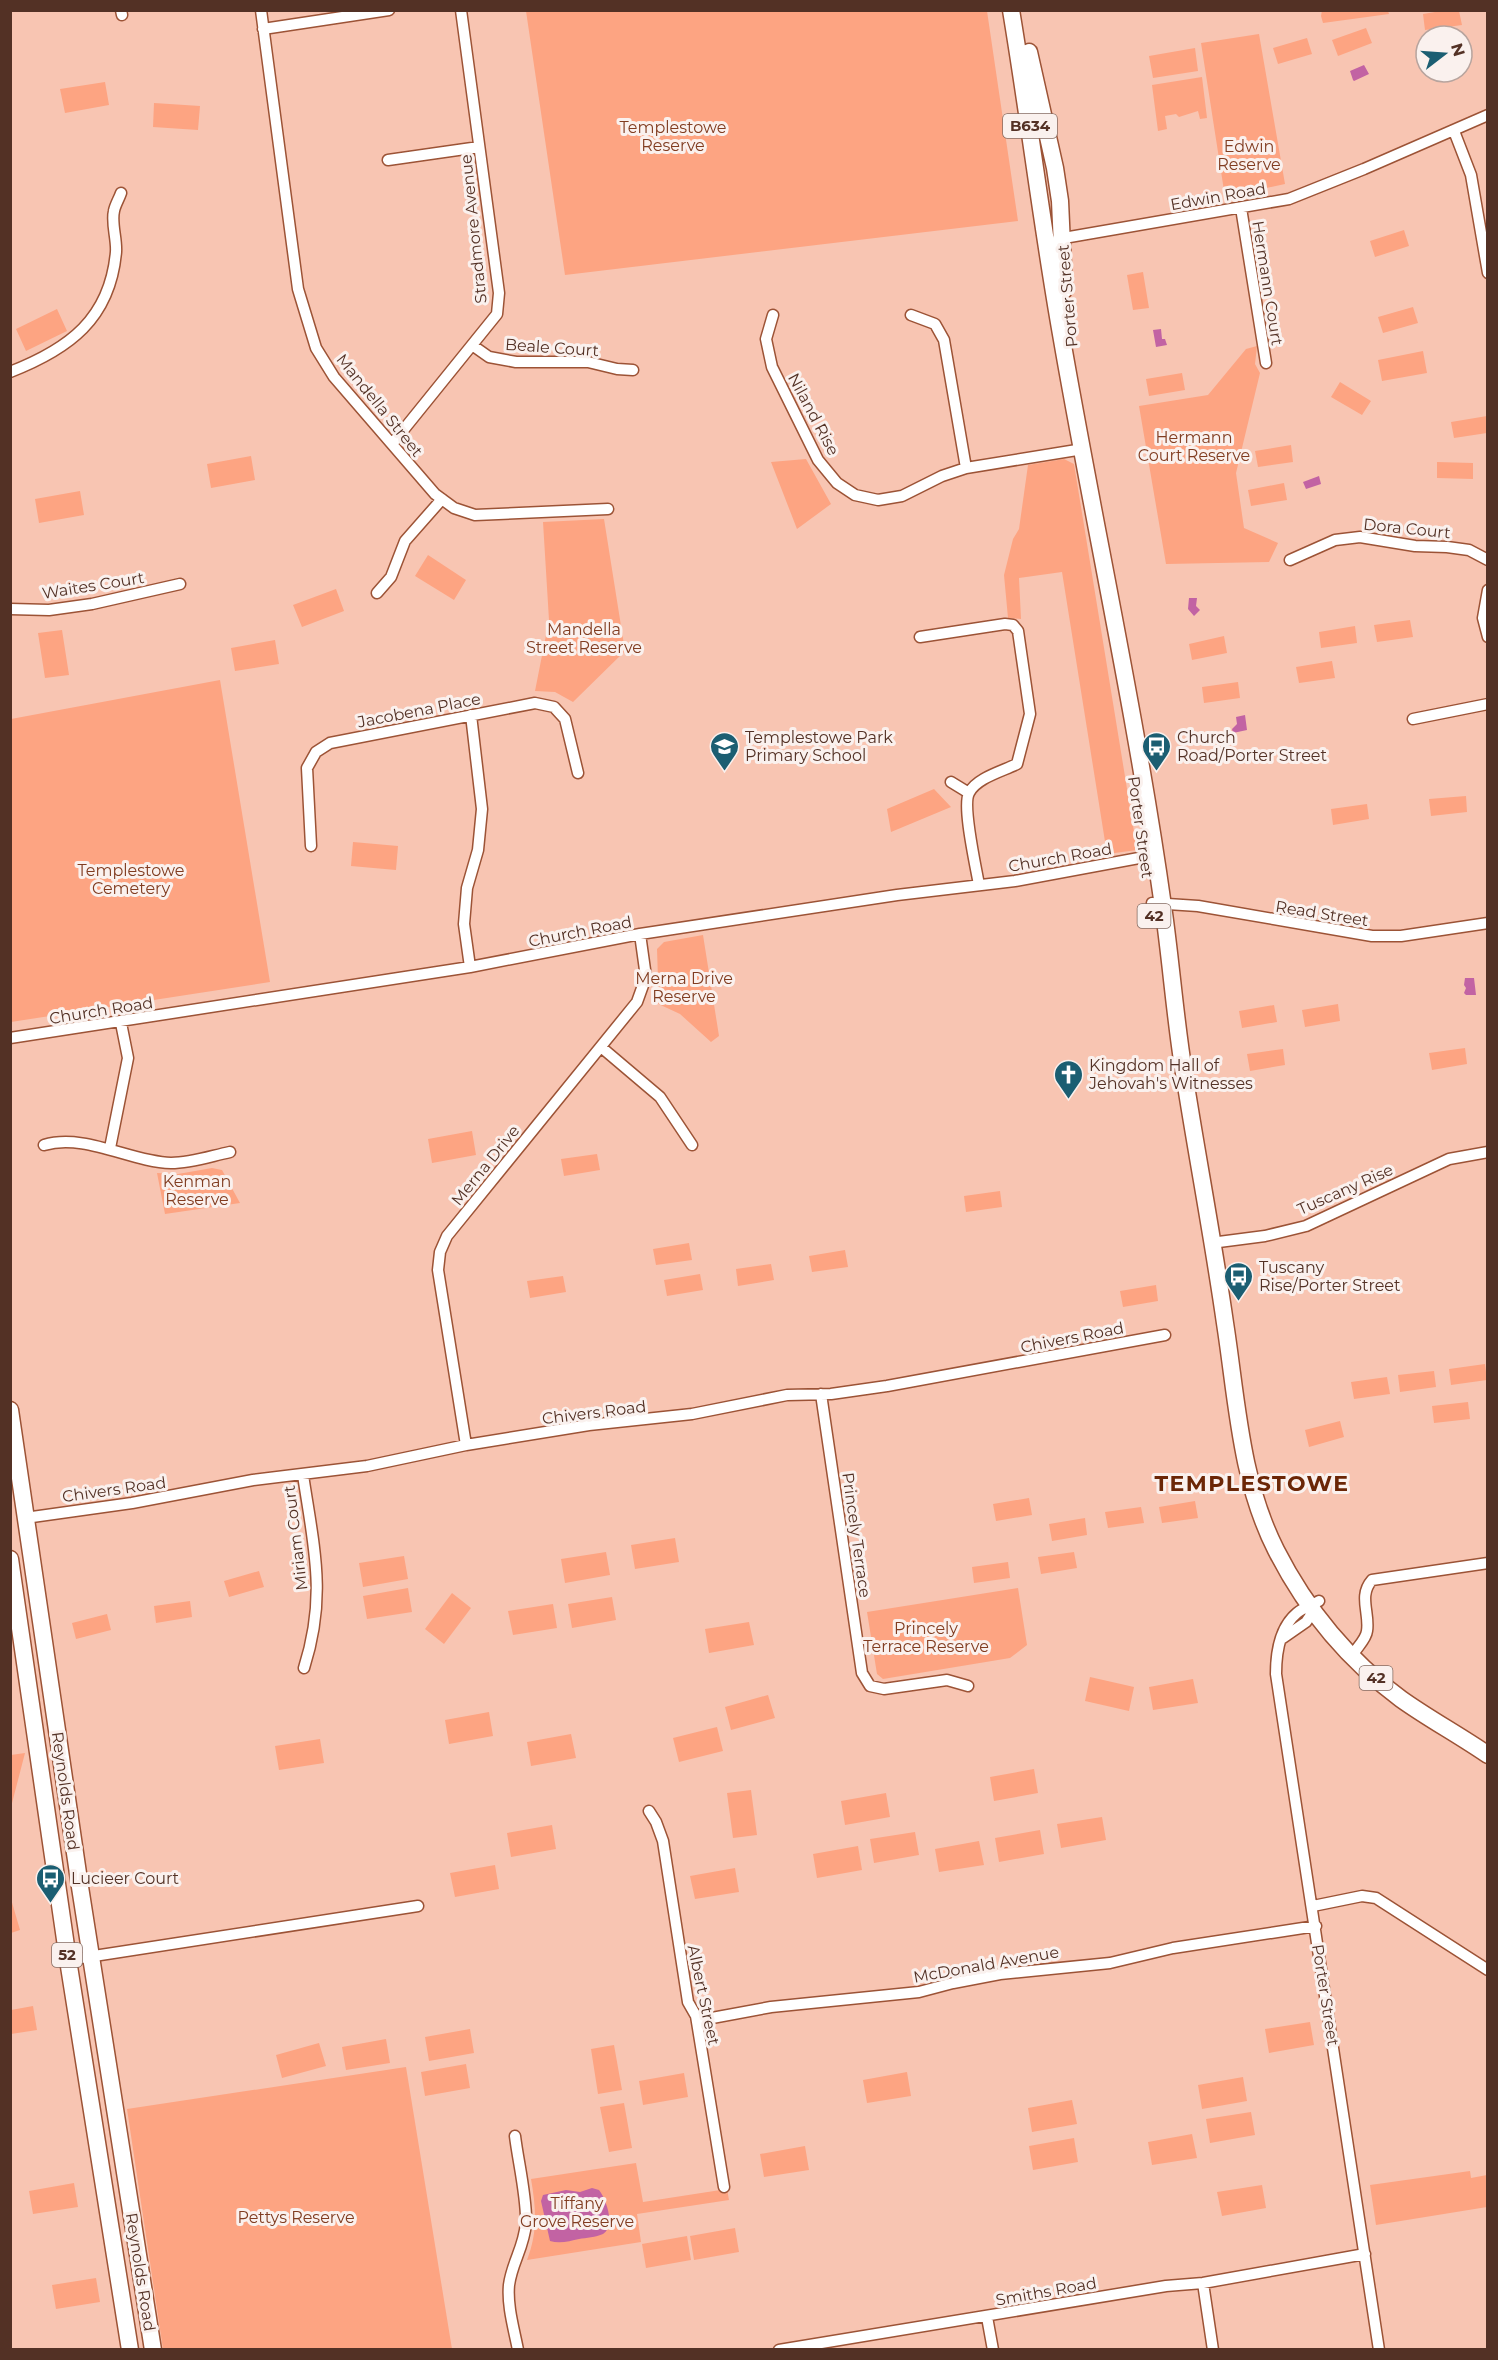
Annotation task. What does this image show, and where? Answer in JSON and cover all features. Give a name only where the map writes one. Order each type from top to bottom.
[{"type":"main road","name":"Porter Street","points":[[1011,10],[1034,159],[1054,240],[1083,449],[1114,624],[1158,903],[1179,1103],[1205,1207],[1234,1387],[1239,1433],[1260,1511],[1277,1551],[1313,1607]]},
{"type":"main road","name":"Porter Street","points":[[1022,10],[1060,201],[1054,240]]},
{"type":"main road","name":"Reynolds Road","points":[[10,1410],[90,1955],[153,2349]]},
{"type":"main road","name":"Reynolds Road","points":[[10,1559],[68,1960],[130,2349]]},
{"type":"main road","name":"42","points":[[1313,1607],[1401,1698],[1429,1719],[1453,1731],[1488,1754]]},
{"type":"street","name":"Mandella Street","points":[[261,10],[298,289],[316,348],[334,377],[435,494],[454,508],[475,515],[608,509]]},
{"type":"street","points":[[263,29],[389,10]]},
{"type":"street","name":"Stradmore Avenue","points":[[392,444],[497,314],[499,293],[461,10]]},
{"type":"street","name":"Edwin Road","points":[[1054,240],[1289,199],[1488,115]]},
{"type":"street","points":[[1454,131],[1471,175],[1488,273]]},
{"type":"street","points":[[1034,159],[1046,157],[1050,143]]},
{"type":"street","points":[[388,160],[479,147]]},
{"type":"street","points":[[10,372],[49,355],[71,341],[89,322],[103,301],[114,274],[117,244],[113,213],[121,193]]},
{"type":"street","name":"Hermann Court","points":[[1241,208],[1266,363]]},
{"type":"street","name":"Niland Rise","points":[[773,315],[766,339],[772,367],[818,460],[837,483],[855,495],[878,500],[902,496],[942,476],[966,468],[1083,449]]},
{"type":"street","points":[[911,315],[935,324],[944,340],[966,468]]},
{"type":"street","name":"Beale Court","points":[[472,345],[489,357],[516,362],[588,362],[617,369],[633,370]]},
{"type":"street","points":[[378,593],[391,577],[405,541],[442,499]]},
{"type":"street","name":"Dora Court","points":[[1290,560],[1335,540],[1360,537],[1415,546],[1469,550],[1488,560]]},
{"type":"street","name":"Waites Court","points":[[10,609],[49,610],[92,604],[180,584]]},
{"type":"street","points":[[1488,590],[1483,618],[1488,637]]},
{"type":"street","points":[[920,637],[1005,624],[1013,625],[1018,632],[1030,714],[1017,764],[980,782],[969,793],[967,810],[979,885]]},
{"type":"street","name":"Jacobena Place","points":[[311,846],[307,768],[316,752],[330,743],[535,703],[554,707],[565,719],[578,773]]},
{"type":"street","points":[[1413,719],[1488,704]]},
{"type":"street","points":[[470,967],[464,924],[467,888],[478,850],[482,809],[471,715]]},
{"type":"street","points":[[951,782],[969,793]]},
{"type":"street","name":"Church Road","points":[[10,1038],[121,1023],[470,967],[640,934],[897,895],[1015,881],[1150,856]]},
{"type":"street","name":"Read Street","points":[[1158,903],[1198,906],[1372,936],[1401,936],[1488,923]]},
{"type":"street","name":"Merna Drive","points":[[466,1445],[438,1270],[440,1252],[447,1236],[637,1002],[646,977],[640,934]]},
{"type":"street","points":[[110,1148],[128,1058],[121,1023]]},
{"type":"street","points":[[601,1047],[660,1097],[692,1145]]},
{"type":"street","points":[[44,1145],[54,1142],[110,1148],[171,1163],[230,1152]]},
{"type":"street","name":"Tuscany Rise","points":[[1211,1243],[1265,1236],[1306,1226],[1449,1159],[1488,1152]]},
{"type":"street","name":"Chivers Road","points":[[25,1518],[132,1503],[253,1480],[368,1466],[466,1445],[589,1425],[692,1414],[787,1395],[821,1394],[888,1386],[1166,1335]]},
{"type":"street","name":"Princely Terrace","points":[[821,1394],[862,1673],[870,1686],[884,1689],[947,1680],[968,1686]]},
{"type":"street","name":"Miriam Court","points":[[303,1475],[317,1566],[318,1607],[312,1641],[303,1668]]},
{"type":"street","points":[[1354,1651],[1367,1633],[1364,1595],[1366,1586],[1372,1580],[1488,1563]]},
{"type":"street","name":"Porter Street","points":[[1313,1607],[1293,1617],[1277,1649],[1276,1674],[1379,2349]]},
{"type":"street","name":"Albert Street","points":[[648,1812],[656,1822],[663,1841],[688,2002],[696,2016],[724,2187]]},
{"type":"street","points":[[1313,1906],[1362,1896],[1376,1898],[1488,1970]]},
{"type":"street","points":[[68,1960],[418,1906]]},
{"type":"street","name":"McDonald Avenue","points":[[696,2016],[712,2018],[771,2007],[919,1992],[1000,1974],[1110,1963],[1173,1948],[1316,1926]]},
{"type":"street","points":[[514,2136],[526,2219],[524,2240],[509,2285],[518,2349]]},
{"type":"street","name":"Smiths Road","points":[[779,2349],[987,2317],[1166,2286],[1203,2283],[1366,2258]]},
{"type":"street","points":[[1203,2283],[1213,2349]]},
{"type":"street","points":[[987,2317],[993,2349]]},
{"type":"green space","points":[[1322,10],[1388,11],[1389,14],[1323,23]]},
{"type":"green space","points":[[1447,10],[1459,11],[1462,24],[1424,24],[1423,14]]},
{"type":"green space","name":"Templestowe Reserve","points":[[526,11],[987,11],[1018,221],[565,275]]},
{"type":"green space","points":[[1366,28],[1372,43],[1338,56],[1332,40]]},
{"type":"green space","name":"Edwin Reserve","points":[[1259,34],[1285,184],[1225,197],[1201,43]]},
{"type":"green space","points":[[1307,38],[1312,54],[1278,64],[1273,48]]},
{"type":"green space","points":[[1195,48],[1198,71],[1153,78],[1149,56]]},
{"type":"green space","points":[[1202,77],[1207,118],[1200,119],[1198,111],[1179,117],[1176,114],[1165,116],[1167,129],[1158,131],[1152,85]]},
{"type":"green space","points":[[105,82],[109,105],[65,113],[60,89]]},
{"type":"green space","points":[[154,103],[200,106],[198,130],[153,127]]},
{"type":"green space","points":[[1404,230],[1409,246],[1375,257],[1370,241]]},
{"type":"green space","points":[[1143,272],[1149,308],[1133,310],[1127,275]]},
{"type":"green space","points":[[1413,307],[1418,323],[1383,333],[1378,317]]},
{"type":"green space","points":[[57,309],[67,331],[26,351],[16,329]]},
{"type":"green space","name":"Hermann Court Reserve","points":[[1257,346],[1255,364],[1260,373],[1236,473],[1244,528],[1278,543],[1269,562],[1166,564],[1139,406],[1208,395],[1246,349]]},
{"type":"green space","points":[[1423,351],[1427,373],[1382,381],[1378,360]]},
{"type":"green space","points":[[1182,373],[1185,390],[1149,396],[1146,379]]},
{"type":"green space","points":[[1340,382],[1371,401],[1362,415],[1331,397]]},
{"type":"green space","points":[[1487,416],[1487,433],[1454,438],[1451,422]]},
{"type":"green space","points":[[1291,445],[1293,462],[1258,467],[1255,451]]},
{"type":"green space","points":[[251,456],[255,480],[211,488],[207,464]]},
{"type":"green space","points":[[806,459],[831,504],[797,529],[771,462]]},
{"type":"green space","points":[[1064,459],[1074,464],[1137,850],[1107,854],[1062,572],[1019,578],[1021,619],[1008,618],[1004,575],[1013,539],[1019,529],[1028,465]]},
{"type":"green space","points":[[1437,462],[1473,463],[1473,479],[1437,478]]},
{"type":"green space","points":[[1284,483],[1287,500],[1251,506],[1248,490]]},
{"type":"green space","points":[[80,491],[84,515],[39,523],[35,499]]},
{"type":"green space","name":"Mandella Street Reserve","points":[[604,519],[625,651],[573,702],[555,692],[535,691],[549,620],[543,522]]},
{"type":"green space","points":[[428,555],[466,580],[454,600],[415,576]]},
{"type":"green space","points":[[336,589],[344,611],[302,627],[293,605]]},
{"type":"green space","points":[[1410,620],[1413,637],[1377,642],[1374,625]]},
{"type":"green space","points":[[1355,626],[1357,643],[1321,648],[1319,632]]},
{"type":"green space","points":[[62,630],[69,675],[45,678],[38,633]]},
{"type":"green space","points":[[1224,636],[1227,653],[1192,660],[1189,644]]},
{"type":"green space","points":[[275,640],[279,664],[235,671],[231,648]]},
{"type":"green space","points":[[1332,661],[1335,678],[1299,683],[1296,667]]},
{"type":"green space","name":"Templestowe Cemetery","points":[[220,680],[270,982],[11,1022],[11,719]]},
{"type":"green space","points":[[1238,682],[1240,698],[1204,703],[1202,687]]},
{"type":"green space","points":[[934,789],[951,807],[891,832],[887,809]]},
{"type":"green space","points":[[1466,796],[1467,812],[1431,816],[1429,799]]},
{"type":"green space","points":[[1367,804],[1369,819],[1333,825],[1331,809]]},
{"type":"green space","points":[[353,842],[398,846],[396,870],[351,866]]},
{"type":"green space","name":"Merna Drive Reserve","points":[[703,935],[719,1036],[711,1042],[680,1014],[652,1001],[658,979],[657,949],[664,942]]},
{"type":"green space","points":[[1338,1004],[1340,1021],[1305,1027],[1302,1010]]},
{"type":"green space","points":[[1274,1005],[1277,1022],[1242,1028],[1239,1011]]},
{"type":"green space","points":[[1465,1048],[1467,1064],[1432,1070],[1429,1053]]},
{"type":"green space","points":[[1283,1049],[1285,1065],[1250,1071],[1247,1054]]},
{"type":"green space","points":[[472,1131],[476,1155],[432,1163],[428,1139]]},
{"type":"green space","points":[[597,1154],[600,1170],[564,1176],[561,1159]]},
{"type":"green space","name":"Kenman Reserve","points":[[212,1168],[222,1170],[240,1203],[165,1214],[157,1173],[178,1174]]},
{"type":"green space","points":[[1000,1191],[1002,1207],[966,1212],[964,1196]]},
{"type":"green space","points":[[689,1243],[692,1260],[656,1265],[653,1249]]},
{"type":"green space","points":[[845,1250],[848,1267],[812,1272],[809,1256]]},
{"type":"green space","points":[[771,1264],[774,1280],[738,1286],[736,1269]]},
{"type":"green space","points":[[700,1274],[703,1290],[667,1296],[664,1280]]},
{"type":"green space","points":[[563,1276],[566,1292],[530,1298],[527,1281]]},
{"type":"green space","points":[[1156,1285],[1158,1301],[1123,1307],[1120,1291]]},
{"type":"green space","points":[[1485,1364],[1487,1380],[1451,1385],[1449,1369]]},
{"type":"green space","points":[[1434,1371],[1436,1387],[1400,1392],[1398,1375]]},
{"type":"green space","points":[[1387,1377],[1390,1394],[1354,1399],[1351,1382]]},
{"type":"green space","points":[[1468,1402],[1470,1419],[1434,1423],[1432,1406]]},
{"type":"green space","points":[[1340,1421],[1344,1437],[1309,1447],[1305,1430]]},
{"type":"green space","points":[[1029,1498],[1032,1515],[996,1521],[993,1504]]},
{"type":"green space","points":[[1195,1501],[1198,1518],[1162,1523],[1159,1507]]},
{"type":"green space","points":[[1141,1507],[1144,1523],[1108,1528],[1105,1512]]},
{"type":"green space","points":[[1085,1518],[1087,1535],[1052,1541],[1049,1524]]},
{"type":"green space","points":[[675,1538],[679,1562],[635,1569],[631,1545]]},
{"type":"green space","points":[[606,1552],[610,1575],[565,1583],[561,1559]]},
{"type":"green space","points":[[1074,1552],[1077,1568],[1041,1574],[1038,1557]]},
{"type":"green space","points":[[404,1556],[408,1579],[363,1587],[359,1563]]},
{"type":"green space","points":[[1008,1562],[1010,1578],[974,1583],[972,1567]]},
{"type":"green space","points":[[259,1571],[264,1587],[229,1597],[224,1581]]},
{"type":"green space","points":[[408,1588],[412,1612],[367,1619],[363,1596]]},
{"type":"green space","name":"Princely Terrace Reserve","points":[[1018,1588],[1027,1645],[1010,1658],[883,1679],[877,1674],[867,1612]]},
{"type":"green space","points":[[452,1593],[471,1608],[444,1644],[425,1629]]},
{"type":"green space","points":[[612,1597],[616,1620],[572,1628],[568,1604]]},
{"type":"green space","points":[[190,1601],[192,1617],[156,1623],[154,1606]]},
{"type":"green space","points":[[553,1604],[557,1628],[513,1635],[508,1611]]},
{"type":"green space","points":[[107,1614],[111,1630],[76,1639],[72,1623]]},
{"type":"green space","points":[[749,1622],[754,1645],[709,1653],[705,1629]]},
{"type":"green space","points":[[1090,1677],[1134,1687],[1129,1711],[1085,1701]]},
{"type":"green space","points":[[1193,1679],[1198,1703],[1153,1710],[1149,1687]]},
{"type":"green space","points":[[768,1695],[775,1718],[731,1730],[725,1707]]},
{"type":"green space","points":[[489,1712],[493,1736],[449,1744],[445,1720]]},
{"type":"green space","points":[[717,1727],[723,1751],[679,1762],[673,1738]]},
{"type":"green space","points":[[571,1734],[576,1758],[531,1766],[527,1742]]},
{"type":"green space","points":[[320,1739],[324,1763],[279,1770],[275,1746]]},
{"type":"green space","points":[[25,1753],[11,1807],[11,1755]]},
{"type":"green space","points":[[1034,1769],[1038,1793],[994,1801],[990,1777]]},
{"type":"green space","points":[[751,1790],[757,1835],[733,1838],[727,1793]]},
{"type":"green space","points":[[886,1793],[890,1817],[845,1825],[841,1801]]},
{"type":"green space","points":[[1102,1817],[1106,1840],[1061,1848],[1057,1824]]},
{"type":"green space","points":[[552,1825],[556,1849],[511,1857],[507,1833]]},
{"type":"green space","points":[[1040,1830],[1044,1854],[999,1862],[995,1838]]},
{"type":"green space","points":[[915,1832],[919,1855],[874,1863],[870,1839]]},
{"type":"green space","points":[[979,1841],[984,1865],[939,1872],[935,1849]]},
{"type":"green space","points":[[858,1846],[862,1870],[817,1878],[813,1854]]},
{"type":"green space","points":[[495,1865],[499,1889],[455,1897],[450,1873]]},
{"type":"green space","points":[[735,1868],[739,1892],[695,1899],[690,1876]]},
{"type":"green space","points":[[11,1899],[20,1930],[10,1933]]},
{"type":"green space","points":[[33,2006],[37,2030],[11,2034],[11,2010]]},
{"type":"green space","points":[[1310,2022],[1314,2045],[1269,2053],[1265,2029]]},
{"type":"green space","points":[[470,2029],[474,2053],[429,2061],[425,2037]]},
{"type":"green space","points":[[386,2039],[390,2063],[346,2070],[342,2047]]},
{"type":"green space","points":[[319,2043],[326,2066],[282,2078],[276,2055]]},
{"type":"green space","points":[[614,2045],[622,2090],[598,2094],[591,2049]]},
{"type":"green space","points":[[466,2064],[470,2088],[425,2096],[421,2072]]},
{"type":"green space","name":"Pettys Reserve","points":[[406,2067],[452,2349],[163,2349],[127,2109]]},
{"type":"green space","points":[[907,2072],[911,2096],[867,2103],[863,2080]]},
{"type":"green space","points":[[684,2073],[688,2097],[643,2105],[639,2081]]},
{"type":"green space","points":[[1243,2077],[1247,2101],[1202,2109],[1198,2085]]},
{"type":"green space","points":[[1072,2100],[1077,2124],[1032,2132],[1028,2108]]},
{"type":"green space","points":[[624,2103],[632,2148],[609,2152],[600,2107]]},
{"type":"green space","points":[[1251,2112],[1255,2135],[1210,2143],[1206,2119]]},
{"type":"green space","points":[[1192,2134],[1197,2158],[1152,2165],[1148,2142]]},
{"type":"green space","points":[[1074,2138],[1078,2162],[1033,2170],[1029,2146]]},
{"type":"green space","points":[[805,2146],[809,2170],[764,2177],[760,2154]]},
{"type":"green space","name":"Tiffany Grove Reserve","points":[[636,2163],[643,2202],[727,2189],[729,2200],[637,2214],[641,2242],[527,2260],[533,2240],[535,2220],[531,2179]]},
{"type":"green space","points":[[1470,2171],[1471,2178],[1487,2175],[1487,2207],[1376,2225],[1370,2185]]},
{"type":"green space","points":[[74,2183],[78,2207],[33,2214],[29,2191]]},
{"type":"green space","points":[[1262,2185],[1266,2208],[1222,2216],[1217,2192]]},
{"type":"green space","points":[[735,2228],[739,2252],[694,2260],[690,2236]]},
{"type":"green space","points":[[687,2236],[691,2260],[646,2268],[642,2244]]},
{"type":"green space","points":[[96,2278],[100,2302],[56,2309],[52,2285]]},
{"type":"shaded area","points":[[1364,65],[1369,74],[1354,81],[1350,71]]},
{"type":"shaded area","points":[[1161,329],[1162,339],[1165,339],[1167,345],[1156,347],[1153,330]]},
{"type":"shaded area","points":[[1319,476],[1321,484],[1306,489],[1303,482]]},
{"type":"shaded area","points":[[1189,598],[1197,598],[1196,606],[1200,610],[1194,616],[1188,609]]},
{"type":"shaded area","points":[[1245,715],[1247,730],[1233,733],[1232,729],[1237,724],[1236,717]]},
{"type":"shaded area","points":[[1465,978],[1474,978],[1476,995],[1464,993]]},
{"type":"shaded area","points":[[592,2188],[599,2190],[607,2206],[609,2225],[607,2230],[603,2234],[591,2237],[561,2242],[550,2241],[541,2201],[543,2195],[566,2190],[580,2192]]},
{"type":"place","name":"Templestowe Park Primary School","points":[[724,772]]},
{"type":"place","name":"Church Road/Porter Street","points":[[1156,772]]},
{"type":"place","name":"Kingdom Hall of Jehovah's Witnesses","points":[[1068,1100]]},
{"type":"place","name":"Tuscany Rise/Porter Street","points":[[1238,1302]]},
{"type":"place","name":"Lucieer Court","points":[[50,1904]]},
{"type":"district","name":"TEMPLESTOWE","points":[[1252,1483]]}]
